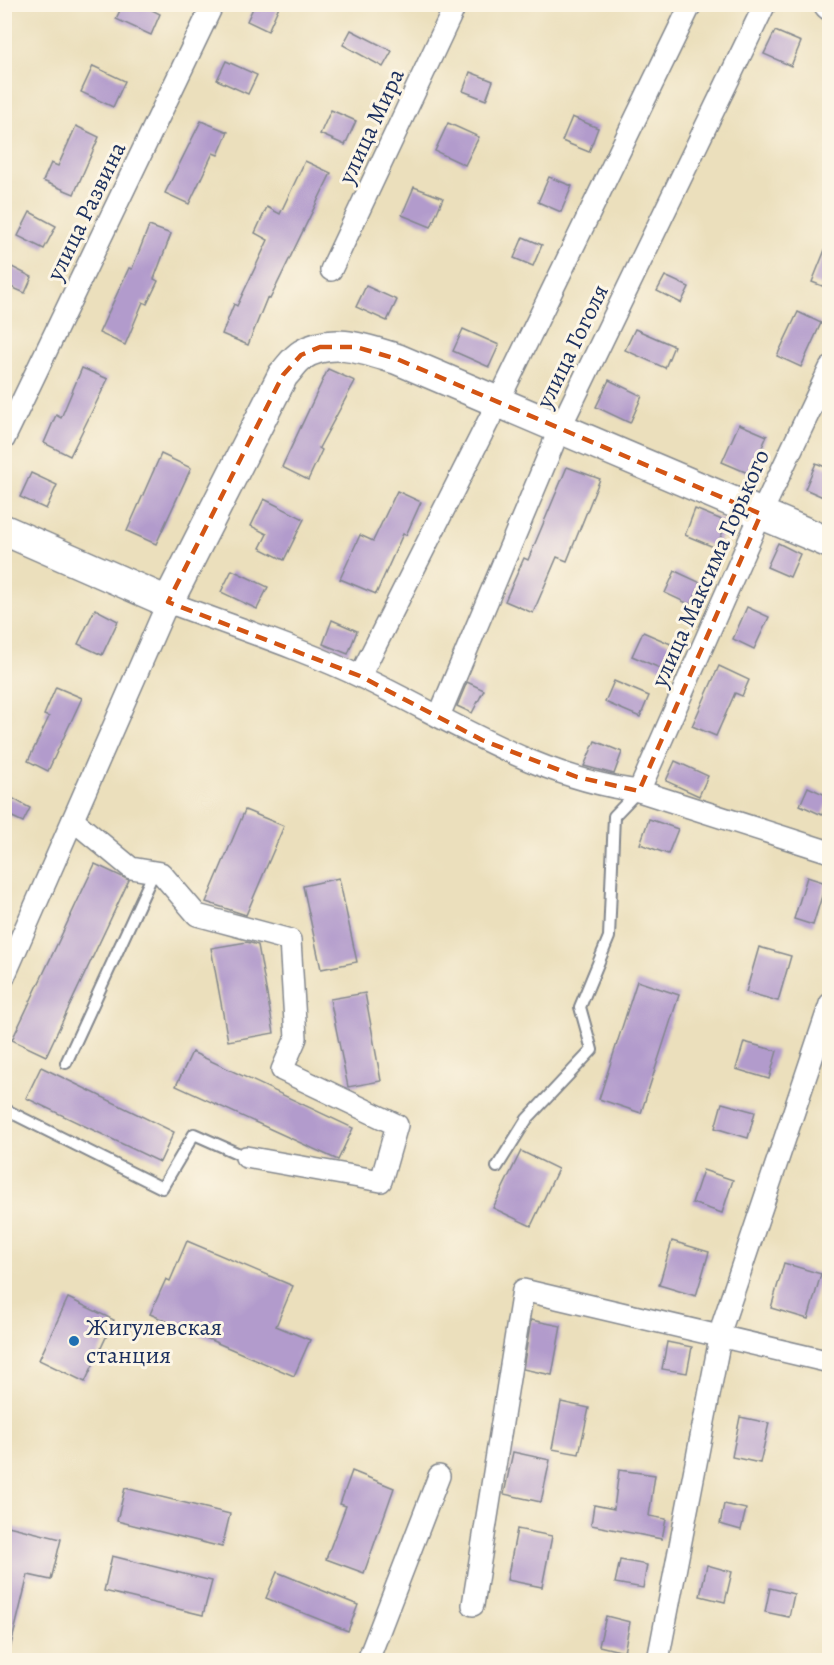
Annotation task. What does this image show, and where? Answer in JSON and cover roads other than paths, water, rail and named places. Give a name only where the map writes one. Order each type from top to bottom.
[{"type":"street","name":"улица Развина","points":[[4,439],[213,4]]},
{"type":"street","name":"улица Мира","points":[[331,270],[456,4]]},
{"type":"street","name":"улица Гоголя","points":[[360,676],[498,402],[691,4]]},
{"type":"street","name":"улица Гоголя","points":[[439,716],[560,428],[765,4]]},
{"type":"street","points":[[4,977],[168,602],[283,375],[301,355],[320,347],[356,347],[397,359],[830,543]]},
{"type":"street","name":"улица Максима Горького","points":[[639,791],[761,514],[830,368]]},
{"type":"street","points":[[4,530],[168,602],[360,676],[439,716],[482,741],[606,787],[639,791],[830,852]]},
{"type":"street","points":[[73,820],[131,868],[161,873],[197,915],[290,940],[296,1038],[282,1070],[397,1125],[381,1181],[246,1157]]},
{"type":"street","points":[[658,1660],[720,1336],[830,1004]]},
{"type":"street","points":[[473,1605],[523,1290],[830,1362]]},
{"type":"street","points":[[368,1660],[439,1476]]},
{"type":"lane","points":[[497,1167],[527,1119],[592,1050],[580,1007],[609,937],[614,816],[639,791]]},
{"type":"lane","points":[[66,1063],[154,872]]},
{"type":"lane","points":[[4,1109],[162,1188],[194,1134],[246,1157]]},
{"type":"place","name":"Жигулевская станция","points":[[74,1341]]}]
